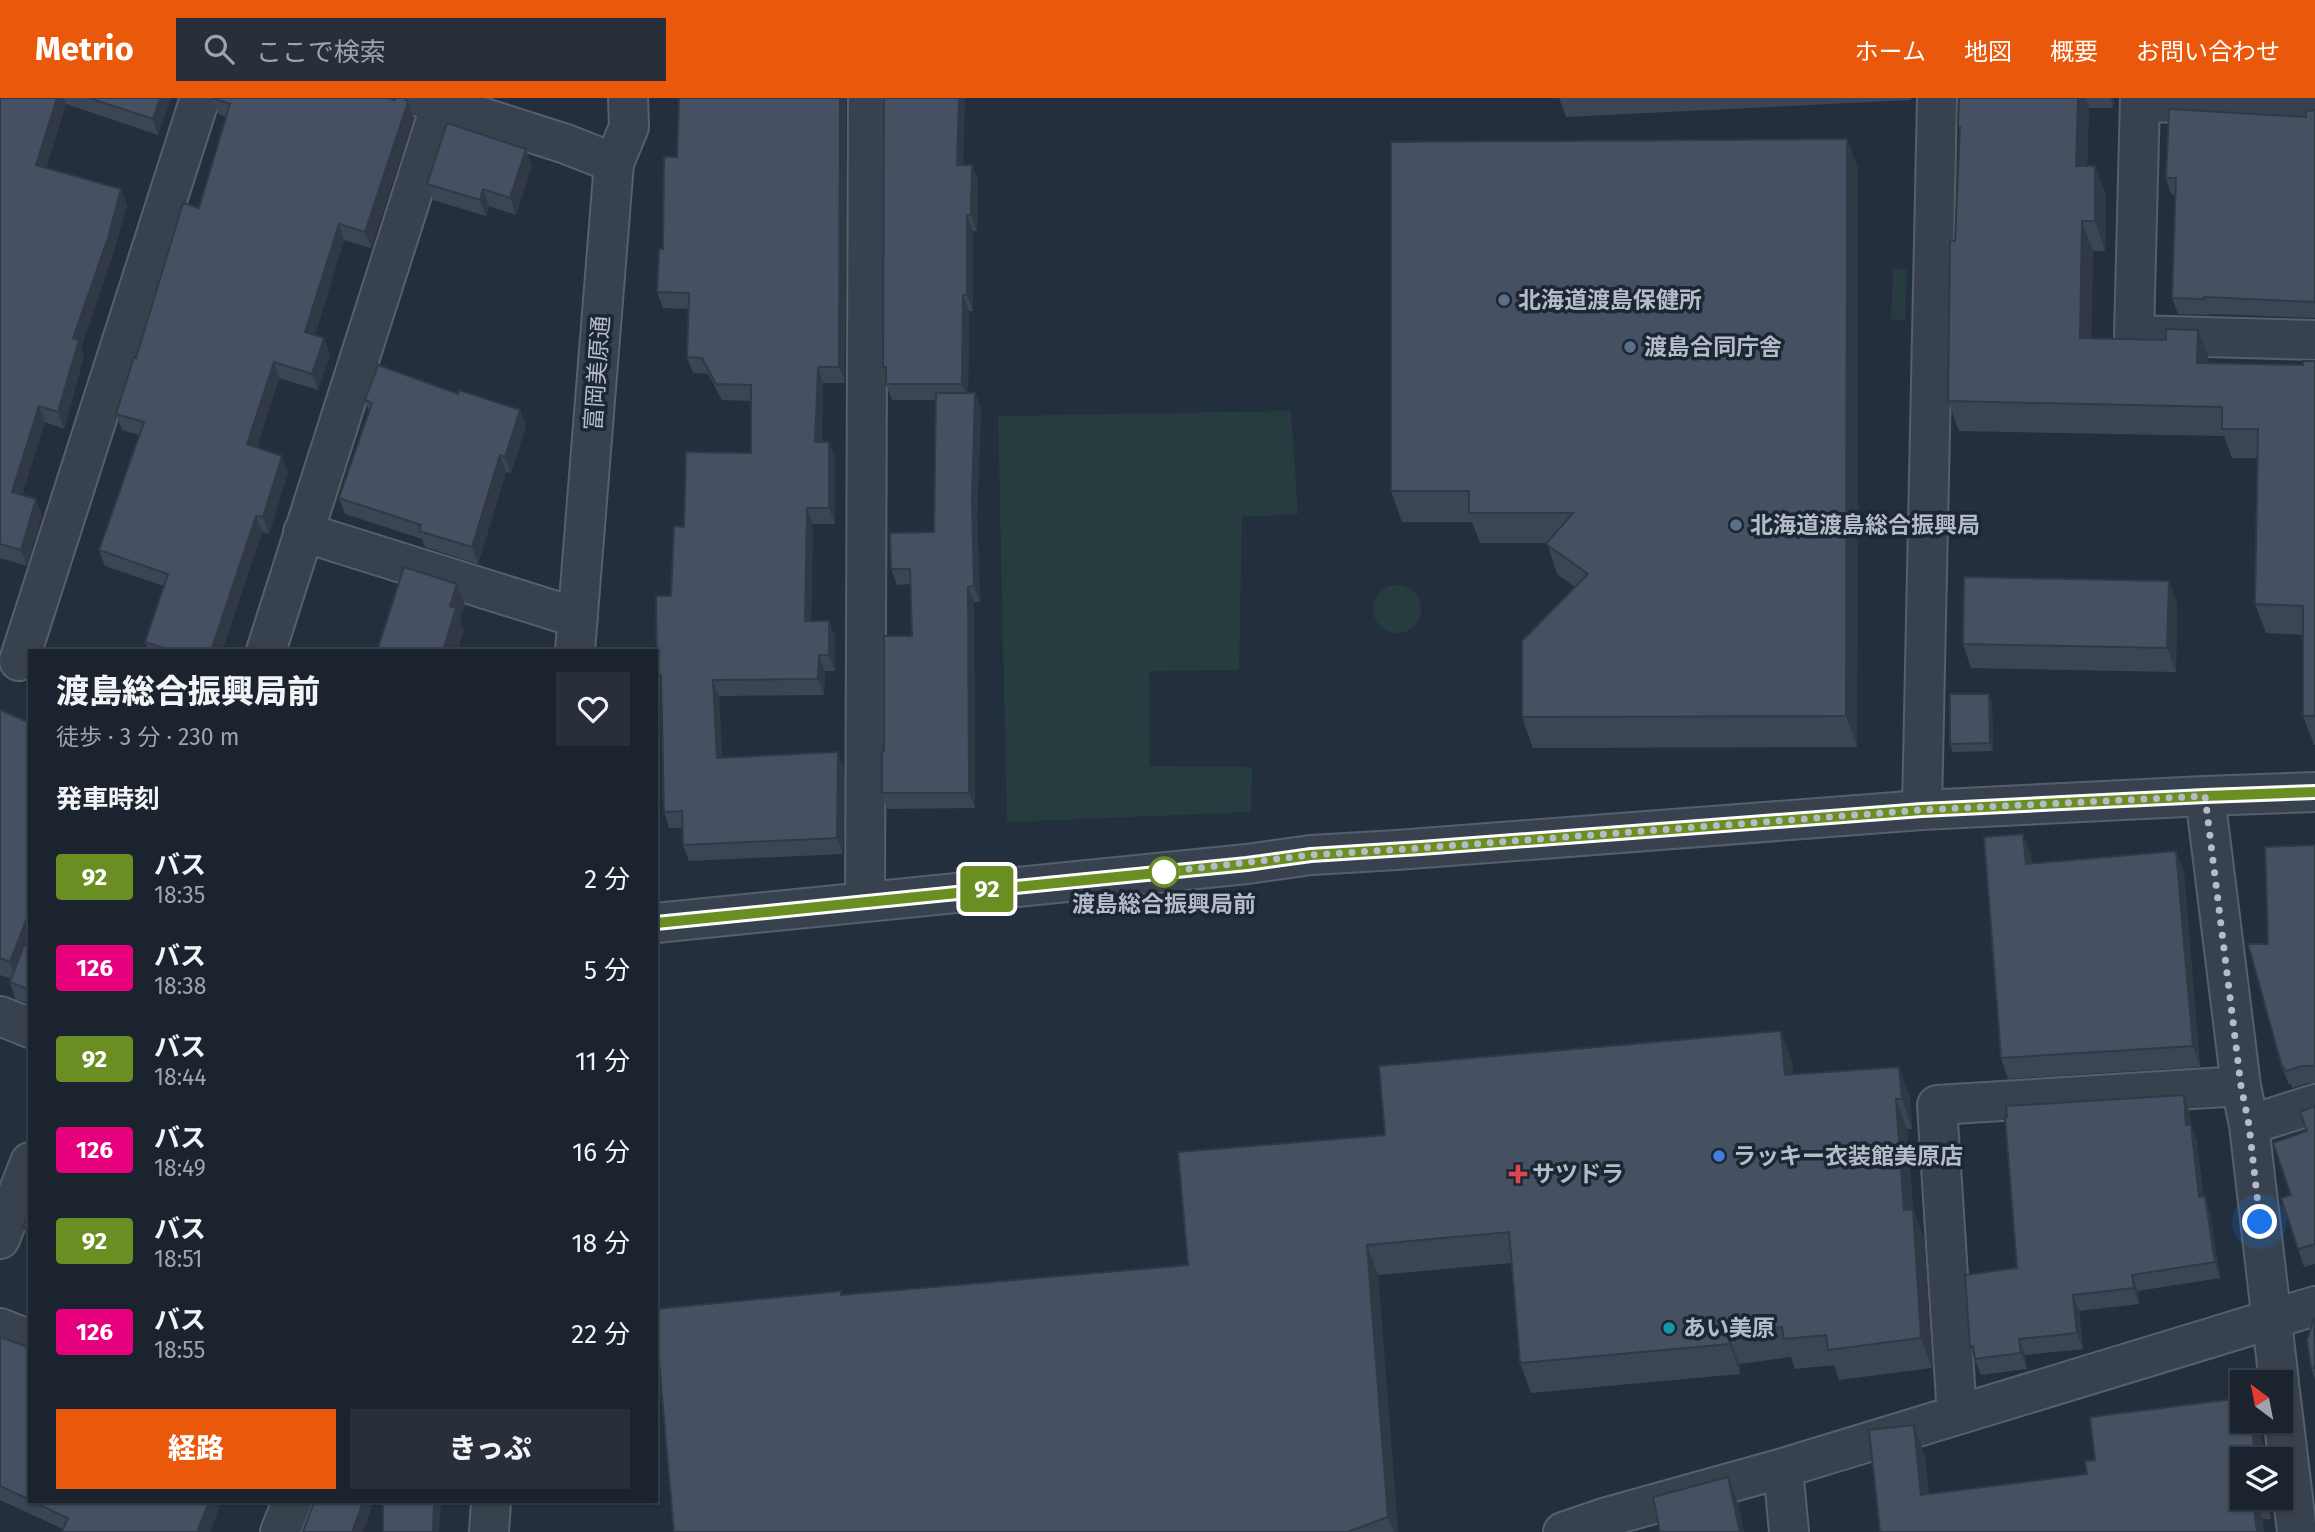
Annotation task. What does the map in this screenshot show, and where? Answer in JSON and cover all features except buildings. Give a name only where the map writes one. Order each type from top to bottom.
[{"type":"street","points":[[16,660],[200,98]]},
{"type":"street","name":"富岡美原通","points":[[577,634],[614,163],[629,127],[628,98]]},
{"type":"street","points":[[865,901],[868,98]]},
{"type":"street","points":[[1922,810],[1937,98]]},
{"type":"street","points":[[2315,106],[2140,100],[2134,335],[2315,340]]},
{"type":"street","points":[[267,649],[432,101],[566,144],[614,163]]},
{"type":"street","points":[[303,532],[577,634]]},
{"type":"street","points":[[658,923],[1311,855],[1922,810],[2315,792]]},
{"type":"street","points":[[2205,796],[2241,1086],[2249,1125],[2278,1370]]},
{"type":"street","points":[[0,1016],[28,1027]]},
{"type":"street","points":[[1957,1415],[1937,1105],[2241,1086]]},
{"type":"street","points":[[2249,1125],[2315,1104]]},
{"type":"street","points":[[0,1239],[28,1167]]},
{"type":"street","points":[[1563,1532],[2315,1306]]},
{"type":"street","points":[[0,1328],[28,1339]]},
{"type":"street","points":[[2285,1433],[2297,1532]]},
{"type":"street","points":[[1783,1468],[1789,1532]]},
{"type":"street","points":[[280,1532],[292,1503]]},
{"type":"street","points":[[489,1532],[491,1503]]},
{"type":"green space","points":[[1893,269],[1907,269],[1905,320],[1891,319]]},
{"type":"green space","points":[[1291,411],[1298,514],[1242,517],[1239,670],[1149,671],[1150,766],[1252,767],[1251,812],[1007,822],[998,416]]},
{"type":"green space","points":[[1397,585],[1406,586],[1414,592],[1420,600],[1420,618],[1414,626],[1406,632],[1397,633],[1388,632],[1380,626],[1374,618],[1373,609],[1374,600],[1380,592],[1388,586]]},
{"type":"bus line","name":"92","points":[[658,923],[1357,851],[1922,810],[2315,792]]},
{"type":"place","name":"北海道渡島保健所","points":[[1504,300]]},
{"type":"place","name":"渡島合同庁舎","points":[[1630,347]]},
{"type":"place","name":"北海道渡島総合振興局","points":[[1736,525]]},
{"type":"place","name":"渡島総合振興局前","points":[[1164,872]]},
{"type":"place","name":"ラッキー衣装館美原店","points":[[1719,1156]]},
{"type":"place","name":"サツドラ","points":[[1518,1174]]},
{"type":"place","name":"あい美原","points":[[1669,1328]]},
{"type":"route","points":[[1164,872],[1357,851],[1922,810],[2205,796],[2260,1222]]}]
